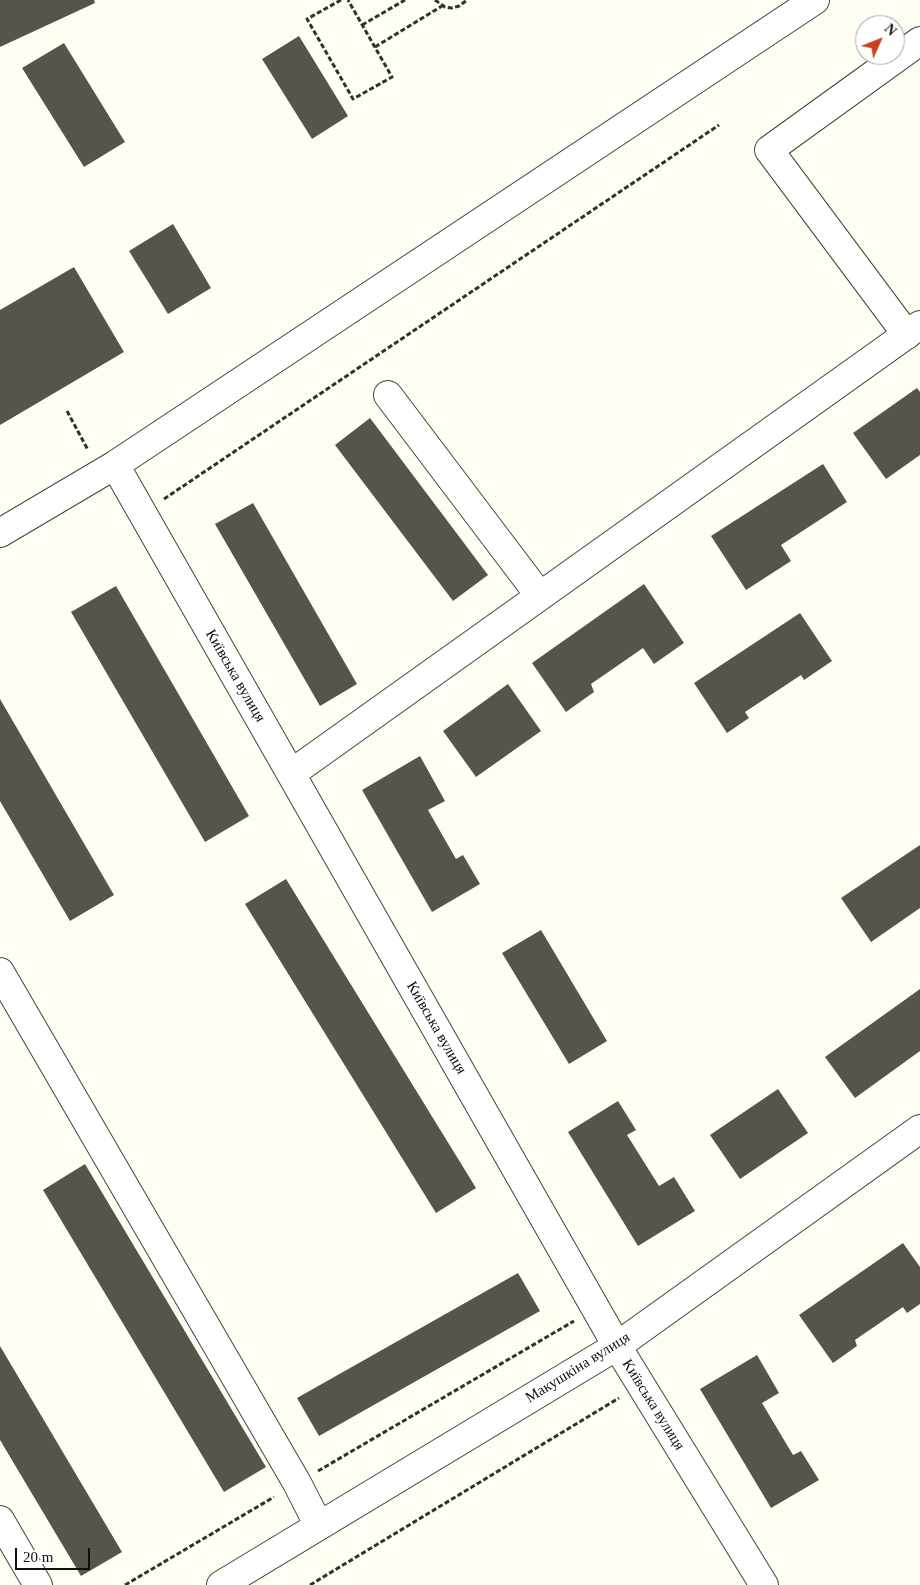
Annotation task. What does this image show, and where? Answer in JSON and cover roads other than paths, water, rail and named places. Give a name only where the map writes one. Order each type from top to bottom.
[{"type":"street","points":[[0,533],[108,469],[815,0]]},
{"type":"street","points":[[292,773],[913,330],[769,150],[917,52]]},
{"type":"street","points":[[388,395],[540,596]]},
{"type":"street","name":"Київська вулиця","points":[[108,469],[142,514],[292,773],[616,1346],[764,1585]]},
{"type":"street","points":[[0,972],[298,1484],[319,1526]]},
{"type":"street","name":"Макушкіна вулиця","points":[[221,1585],[616,1346],[920,1129]]},
{"type":"street","points":[[0,1520],[38,1585]]}]
